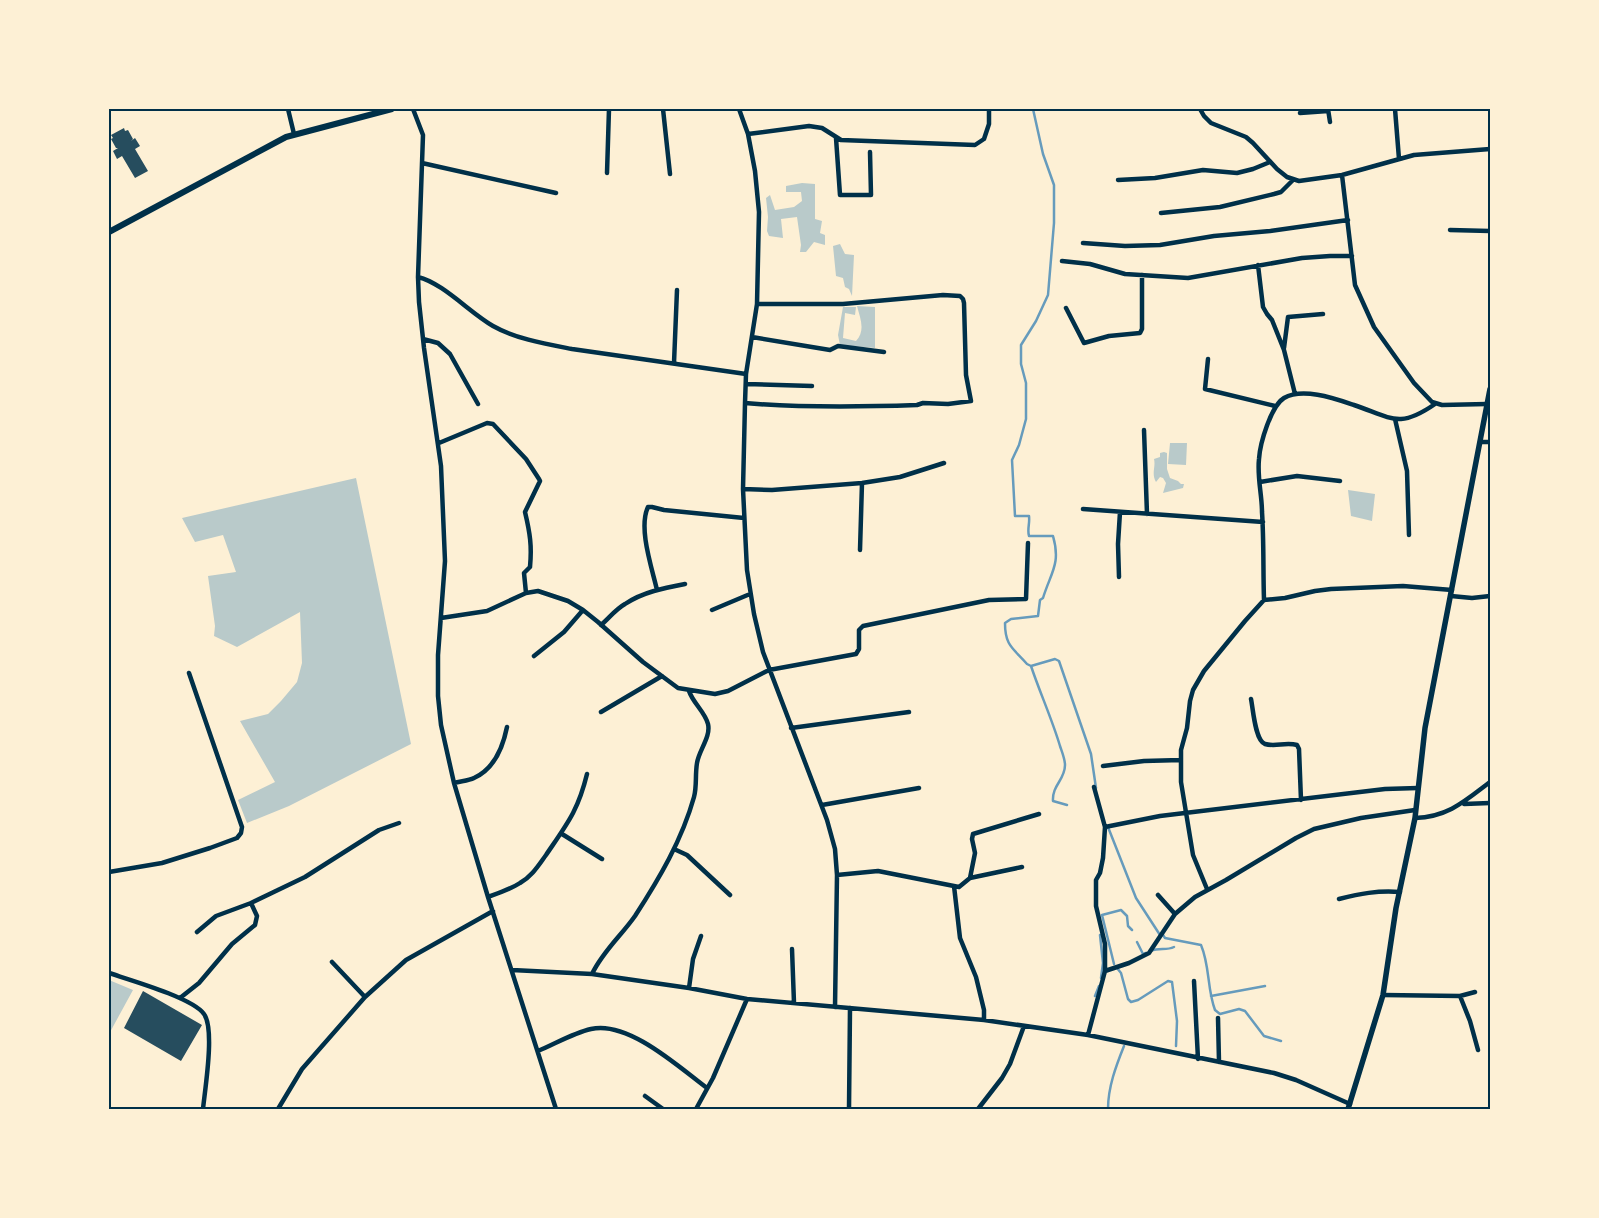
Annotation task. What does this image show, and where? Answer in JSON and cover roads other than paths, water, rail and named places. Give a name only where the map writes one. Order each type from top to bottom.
[{"type":"main road","points":[[109,232],[279,140],[294,134],[392,109]]},
{"type":"street","points":[[288,109],[294,134]]},
{"type":"street","points":[[413,109],[423,135],[418,277],[423,339],[441,466],[445,561],[438,655],[438,696],[441,725],[454,783],[488,897],[556,1109]]},
{"type":"street","points":[[607,173],[609,109]]},
{"type":"street","points":[[663,109],[670,174]]},
{"type":"street","points":[[739,109],[748,134],[755,171],[758,212],[757,304],[746,374],[743,489],[750,594],[769,670],[822,805],[833,840],[837,875],[834,1006]]},
{"type":"street","points":[[748,134],[809,126],[822,128],[841,140],[975,145],[984,140],[989,124],[989,109]]},
{"type":"street","points":[[1200,109],[1211,123],[1246,138],[1282,173],[1299,181],[1342,175],[1414,154],[1490,149]]},
{"type":"street","points":[[1395,109],[1400,159]]},
{"type":"street","points":[[1300,113],[1328,110],[1330,122]]},
{"type":"street","points":[[836,138],[840,195],[871,195],[870,152]]},
{"type":"street","points":[[1118,180],[1155,178],[1203,170],[1237,173],[1270,162]]},
{"type":"street","points":[[422,163],[556,193]]},
{"type":"street","points":[[1342,175],[1355,285],[1374,327],[1414,383],[1435,404]]},
{"type":"street","points":[[1161,213],[1220,207],[1274,194],[1281,192],[1294,180]]},
{"type":"street","points":[[1083,243],[1125,246],[1160,245],[1214,236],[1270,232],[1348,220]]},
{"type":"street","points":[[1450,230],[1490,230]]},
{"type":"street","points":[[1062,261],[1090,264],[1125,274],[1188,278],[1315,257],[1352,256]]},
{"type":"street","points":[[1258,265],[1263,307],[1272,320],[1284,350],[1295,394]]},
{"type":"street","points":[[1066,308],[1084,343],[1109,336],[1140,333],[1142,329],[1142,275]]},
{"type":"street","points":[[418,277],[431,282],[492,326],[513,334],[565,347],[746,374]]},
{"type":"street","points":[[674,363],[677,290]]},
{"type":"street","points":[[745,403],[793,407],[860,408],[918,405],[923,402],[948,404],[970,402],[971,400],[966,375],[964,303],[960,296],[943,295],[843,304],[757,304]]},
{"type":"street","points":[[1284,350],[1288,317],[1323,314]]},
{"type":"street","points":[[752,337],[830,350],[838,346],[884,352]]},
{"type":"street","points":[[423,339],[438,343],[450,354],[478,404]]},
{"type":"street","points":[[1208,358],[1205,388],[1275,406]]},
{"type":"street","points":[[746,384],[812,386]]},
{"type":"street","points":[[512,970],[592,974],[689,988],[747,999],[984,1020],[1088,1035],[1267,1072],[1296,1080],[1349,1106],[1383,995],[1400,892],[1415,818],[1425,728],[1490,389]]},
{"type":"street","points":[[1264,600],[1260,454],[1270,415],[1283,398],[1303,393],[1339,400],[1395,419],[1416,416],[1435,404],[1487,404]]},
{"type":"street","points":[[1395,419],[1407,471],[1408,535]]},
{"type":"street","points":[[438,443],[487,424],[493,424],[526,459],[539,479],[540,481],[525,512],[530,531],[531,550],[530,567],[524,572],[526,593]]},
{"type":"street","points":[[1144,430],[1147,514]]},
{"type":"street","points":[[1480,442],[1490,442]]},
{"type":"street","points":[[743,489],[772,490],[862,482],[900,477],[944,464]]},
{"type":"street","points":[[1260,482],[1296,476],[1340,481]]},
{"type":"street","points":[[860,550],[862,482]]},
{"type":"street","points":[[658,590],[645,541],[648,508],[744,518]]},
{"type":"street","points":[[1083,509],[1262,522]]},
{"type":"street","points":[[1120,512],[1118,544],[1120,576]]},
{"type":"street","points":[[441,618],[487,611],[526,593],[538,591],[568,602],[583,610],[621,644],[678,688],[719,694],[769,670],[856,654],[859,649],[859,630],[864,626],[989,600],[1026,599],[1028,543]]},
{"type":"street","points":[[601,625],[624,604],[658,590],[685,584]]},
{"type":"street","points":[[1207,890],[1193,855],[1182,787],[1181,750],[1187,728],[1190,702],[1193,690],[1204,671],[1244,621],[1264,600],[1332,589],[1403,586],[1472,598],[1490,596]]},
{"type":"street","points":[[712,610],[750,594]]},
{"type":"street","points":[[534,656],[564,632],[583,610]]},
{"type":"street","points":[[109,872],[162,863],[238,838],[241,833],[242,828],[189,673]]},
{"type":"street","points":[[601,712],[662,676]]},
{"type":"street","points":[[592,974],[603,954],[634,917],[666,865],[687,818],[697,784],[697,764],[708,735],[706,719],[692,700],[689,691]]},
{"type":"street","points":[[1251,699],[1256,731],[1260,741],[1263,744],[1291,743],[1297,745],[1299,749],[1301,800]]},
{"type":"street","points":[[791,728],[909,712]]},
{"type":"street","points":[[454,783],[473,778],[491,765],[504,741],[507,726]]},
{"type":"street","points":[[1103,766],[1144,761],[1181,760]]},
{"type":"street","points":[[488,897],[519,884],[534,873],[562,834],[579,803],[587,774]]},
{"type":"street","points":[[1415,818],[1432,817],[1463,804],[1490,782]]},
{"type":"street","points":[[1088,1035],[1105,971],[1105,944],[1096,906],[1096,880],[1100,873],[1103,858],[1105,827],[1094,787]]},
{"type":"street","points":[[822,805],[919,788]]},
{"type":"street","points":[[1105,827],[1160,816],[1264,803],[1385,789],[1418,788]]},
{"type":"street","points":[[1463,804],[1490,803]]},
{"type":"street","points":[[1105,971],[1129,963],[1149,953],[1175,914],[1195,897],[1307,832],[1360,818],[1415,810]]},
{"type":"street","points":[[970,878],[975,853],[972,839],[973,834],[1039,814]]},
{"type":"street","points":[[197,932],[216,916],[305,877],[380,830],[399,823]]},
{"type":"street","points":[[562,834],[602,859]]},
{"type":"street","points":[[674,849],[687,855],[730,895]]},
{"type":"street","points":[[837,875],[878,871],[961,886],[970,878],[1022,866]]},
{"type":"street","points":[[954,886],[960,938],[976,977],[984,1010],[984,1020]]},
{"type":"street","points":[[1339,899],[1384,890],[1400,892]]},
{"type":"street","points":[[1158,895],[1175,914]]},
{"type":"street","points":[[180,998],[199,982],[232,944],[255,925],[257,916],[251,902]]},
{"type":"street","points":[[278,1109],[302,1068],[365,997],[406,960],[493,911]]},
{"type":"street","points":[[689,988],[693,959],[701,936]]},
{"type":"street","points":[[792,949],[794,1003]]},
{"type":"street","points":[[332,962],[365,997]]},
{"type":"street","points":[[109,973],[192,1003],[205,1015],[209,1034],[207,1079],[203,1109]]},
{"type":"street","points":[[1194,981],[1198,1059]]},
{"type":"street","points":[[1383,995],[1460,996],[1475,992]]},
{"type":"street","points":[[1460,996],[1470,1021],[1478,1050]]},
{"type":"street","points":[[696,1109],[708,1088],[747,999]]},
{"type":"street","points":[[849,1109],[850,1008]]},
{"type":"street","points":[[1218,1018],[1219,1062]]},
{"type":"street","points":[[978,1109],[1002,1078],[1010,1064],[1024,1026]]},
{"type":"street","points":[[538,1051],[591,1029],[617,1029],[628,1033],[665,1056],[708,1088]]},
{"type":"street","points":[[645,1096],[663,1109]]},
{"type":"waterway","points":[[1033,109],[1043,154],[1054,185],[1054,223],[1048,295],[1036,321],[1021,345],[1021,364],[1026,383],[1026,419],[1019,445],[1012,460],[1015,516],[1029,516],[1029,536],[1053,536],[1056,554],[1052,574],[1043,598],[1040,600],[1038,616],[1011,619],[1005,623],[1005,631],[1008,642],[1027,664],[1031,666],[1055,659],[1059,661],[1091,754],[1096,788]]},
{"type":"waterway","points":[[1031,666],[1065,765],[1063,775],[1054,791],[1053,801],[1067,805]]},
{"type":"waterway","points":[[1108,827],[1136,898],[1160,935]]},
{"type":"waterway","points":[[1114,964],[1102,915],[1121,910],[1127,916],[1128,926],[1132,930]]},
{"type":"waterway","points":[[1100,935],[1103,963],[1101,978]]},
{"type":"waterway","points":[[1163,935],[1165,938],[1201,945],[1206,961],[1212,1002],[1215,1010],[1220,1014],[1239,1009],[1245,1011],[1264,1036],[1281,1041]]},
{"type":"waterway","points":[[1137,942],[1143,954],[1146,953]]},
{"type":"waterway","points":[[1151,951],[1174,947]]},
{"type":"waterway","points":[[1117,968],[1121,973],[1128,999],[1131,1002],[1138,1000],[1168,981],[1172,982],[1177,1021],[1176,1046]]},
{"type":"waterway","points":[[1095,996],[1099,986]]},
{"type":"waterway","points":[[1211,996],[1265,986]]},
{"type":"waterway","points":[[1108,1109],[1115,1069],[1124,1046]]}]
